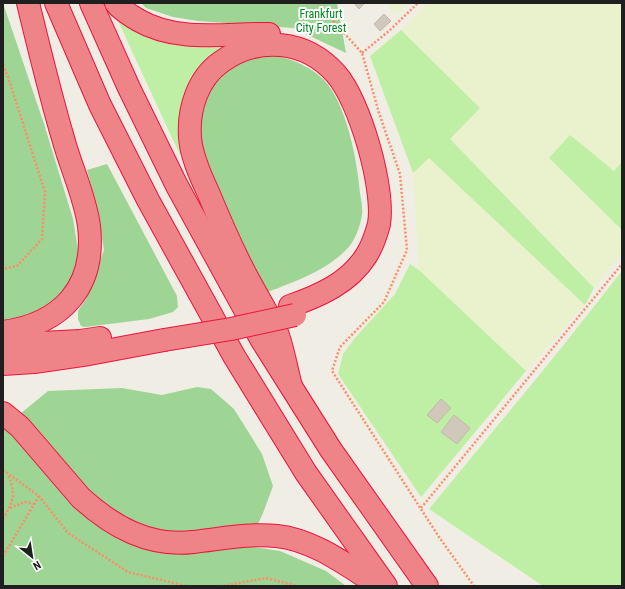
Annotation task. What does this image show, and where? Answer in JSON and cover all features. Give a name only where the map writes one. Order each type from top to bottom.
[{"type":"highway","points":[[3,332],[28,326],[48,319],[58,313],[67,304],[84,278],[90,249],[89,226],[80,190],[63,140],[28,3]]},
{"type":"highway","points":[[56,3],[103,111],[148,200],[234,356],[306,473],[386,586]]},
{"type":"highway","points":[[91,3],[135,101],[177,186],[261,339],[331,450],[427,586]]},
{"type":"highway","points":[[116,3],[128,14],[166,31],[203,36],[286,34],[301,38],[331,56],[344,71],[356,89],[365,109],[385,178],[387,201],[386,228],[382,242],[371,263],[351,284],[325,303],[310,310],[292,311]]},
{"type":"highway","points":[[3,345],[231,330],[292,311],[328,291],[341,282],[361,264],[367,254],[379,224],[379,196],[370,152],[357,112],[342,81],[324,63],[314,56],[289,47],[278,45],[266,44],[252,46],[241,50],[216,65],[202,83],[195,97],[191,111],[190,138],[192,151],[222,225],[247,278],[276,330],[291,386]]},
{"type":"highway","points":[[3,364],[34,362],[89,354],[162,335]]},
{"type":"highway","points":[[3,413],[24,432],[81,498],[106,518],[124,529],[153,540],[173,543],[248,536],[279,536],[319,549],[380,586]]},
{"type":"path","points":[[317,3],[362,54],[379,113],[400,174],[407,250],[384,302],[340,347],[332,371],[421,508],[474,586]]},
{"type":"path","points":[[362,54],[418,3]]},
{"type":"path","points":[[3,65],[45,192],[42,239],[17,266],[3,269]]},
{"type":"path","points":[[421,508],[622,264]]},
{"type":"path","points":[[3,470],[39,496],[68,533],[128,572],[186,586]]},
{"type":"path","points":[[3,518],[13,502],[13,489],[8,474]]},
{"type":"path","points":[[3,556],[39,496]]},
{"type":"path","points":[[9,508],[25,502],[34,504]]},
{"type":"path","points":[[223,586],[266,578],[297,586]]},
{"type":"green space","points":[[3,3],[44,124],[73,219],[79,256],[75,274],[69,286],[57,299],[28,319],[3,324]]},
{"type":"green space","name":"Frankfurt City Forest","points":[[141,3],[337,3],[346,53],[293,28],[198,21],[173,17],[146,8]]},
{"type":"green space","points":[[385,3],[409,3],[397,15]]},
{"type":"green space","points":[[428,3],[622,3],[622,162],[614,171],[570,135],[549,158],[622,230],[622,253],[594,288],[450,139],[480,108],[401,30]]},
{"type":"green space","points":[[112,8],[230,43],[214,53],[202,65],[187,88],[181,113],[180,140],[182,154],[180,155]]},
{"type":"green space","points":[[401,30],[480,108],[450,139],[594,288],[585,305],[429,158],[413,173],[370,56]]},
{"type":"green space","points":[[268,54],[302,64],[323,79],[336,97],[346,123],[354,152],[359,180],[362,212],[357,234],[346,250],[338,258],[318,271],[263,294],[198,153],[197,109],[205,89],[241,58]]},
{"type":"green space","points":[[570,135],[614,171],[622,162],[622,230],[549,158]]},
{"type":"green space","points":[[429,158],[585,305],[526,371],[419,270],[413,173]]},
{"type":"green space","points":[[107,164],[177,296],[178,307],[173,312],[149,319],[85,327],[81,326],[78,319],[78,311],[86,299],[104,250],[97,210],[87,170]]},
{"type":"green space","points":[[410,264],[419,270],[526,371],[421,497],[338,374],[343,354],[354,339],[395,294]]},
{"type":"green space","points":[[622,271],[622,586],[543,586],[429,509],[554,357]]},
{"type":"green space","points":[[197,387],[211,389],[234,409],[262,454],[273,486],[248,546],[280,551],[326,571],[346,586],[3,586],[3,428],[48,391],[122,388],[162,395]]},
{"type":"building","points":[[354,3],[365,3],[359,9]]},
{"type":"building","points":[[384,14],[391,21],[380,31],[374,24]]},
{"type":"building","points":[[441,399],[451,408],[437,423],[427,415]]},
{"type":"building","points":[[454,415],[470,428],[457,444],[441,432]]}]
